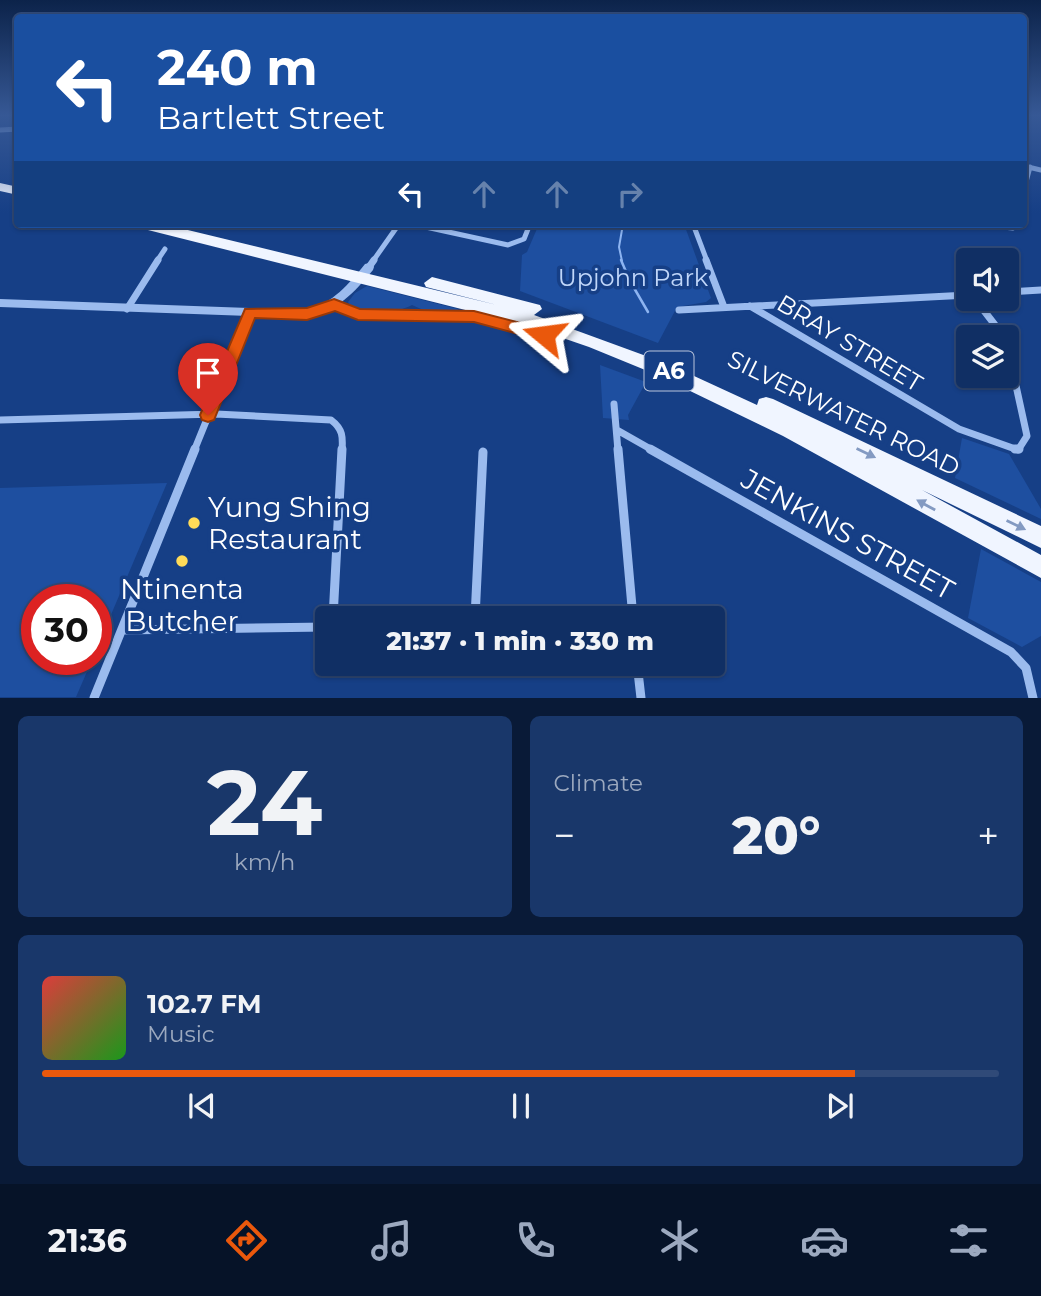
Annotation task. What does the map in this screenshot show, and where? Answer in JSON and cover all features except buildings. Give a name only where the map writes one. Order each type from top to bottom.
[{"type":"highway","name":"SILVERWATER ROAD","points":[[162,228],[527,306],[610,334],[703,374],[1041,537]]},
{"type":"highway","name":"SILVERWATER ROAD","points":[[192,228],[364,272],[527,319],[585,337],[663,367],[756,412],[1041,567]]},
{"type":"highway","name":"SILVERWATER ROAD","points":[[986,537],[1041,575]]},
{"type":"street","points":[[1027,166],[1041,170]]},
{"type":"street","points":[[0,303],[250,313],[321,312],[334,304],[364,272],[396,228]]},
{"type":"street","points":[[430,228],[509,245],[524,239],[528,228]]},
{"type":"street","points":[[694,228],[724,307]]},
{"type":"street","points":[[127,309],[165,249]]},
{"type":"street","points":[[1019,291],[1041,290]]},
{"type":"street","points":[[679,310],[956,296]]},
{"type":"street","points":[[334,304],[358,315],[474,317],[544,335]]},
{"type":"street","name":"BRAY STREET","points":[[750,306],[959,429],[1018,450],[1027,436],[1016,388]]},
{"type":"street","points":[[94,698],[250,313]]},
{"type":"street","points":[[614,404],[632,606]]},
{"type":"street","points":[[0,420],[208,415],[331,420],[339,426],[343,436],[334,606]]},
{"type":"street","name":"JENKINS STREET","points":[[617,430],[1011,652],[1026,668],[1033,698]]},
{"type":"street","points":[[476,606],[483,452]]},
{"type":"street","points":[[122,630],[315,627]]},
{"type":"street","points":[[638,676],[640,698]]},
{"type":"green space","name":"Upjohn Park","points":[[537,228],[685,228],[711,298],[706,302],[677,307],[658,343],[520,291],[522,255],[527,252]]},
{"type":"green space","points":[[367,286],[458,309],[457,312],[428,312],[412,305],[381,312],[350,306],[348,302],[355,293]]},
{"type":"green space","points":[[600,365],[646,382],[628,415],[629,420],[603,418]]},
{"type":"green space","points":[[962,438],[1009,454],[1041,509],[1041,519],[955,478]]},
{"type":"green space","points":[[167,483],[112,612],[112,584],[21,584],[21,675],[86,675],[76,697],[0,697],[0,488]]},
{"type":"green space","points":[[981,549],[1041,582],[1041,636],[1022,647],[968,618]]},
{"type":"waterway","points":[[622,228],[619,247],[622,261]]},
{"type":"waterway","points":[[621,260],[648,312]]},
{"type":"place","name":"Yung Shing Restaurant","points":[[194,523]]},
{"type":"place","name":"Ntinenta Butcher","points":[[182,561]]},
{"type":"route","points":[[208,415],[250,313],[307,314],[321,312],[334,304],[358,315],[474,317],[544,335]]}]
